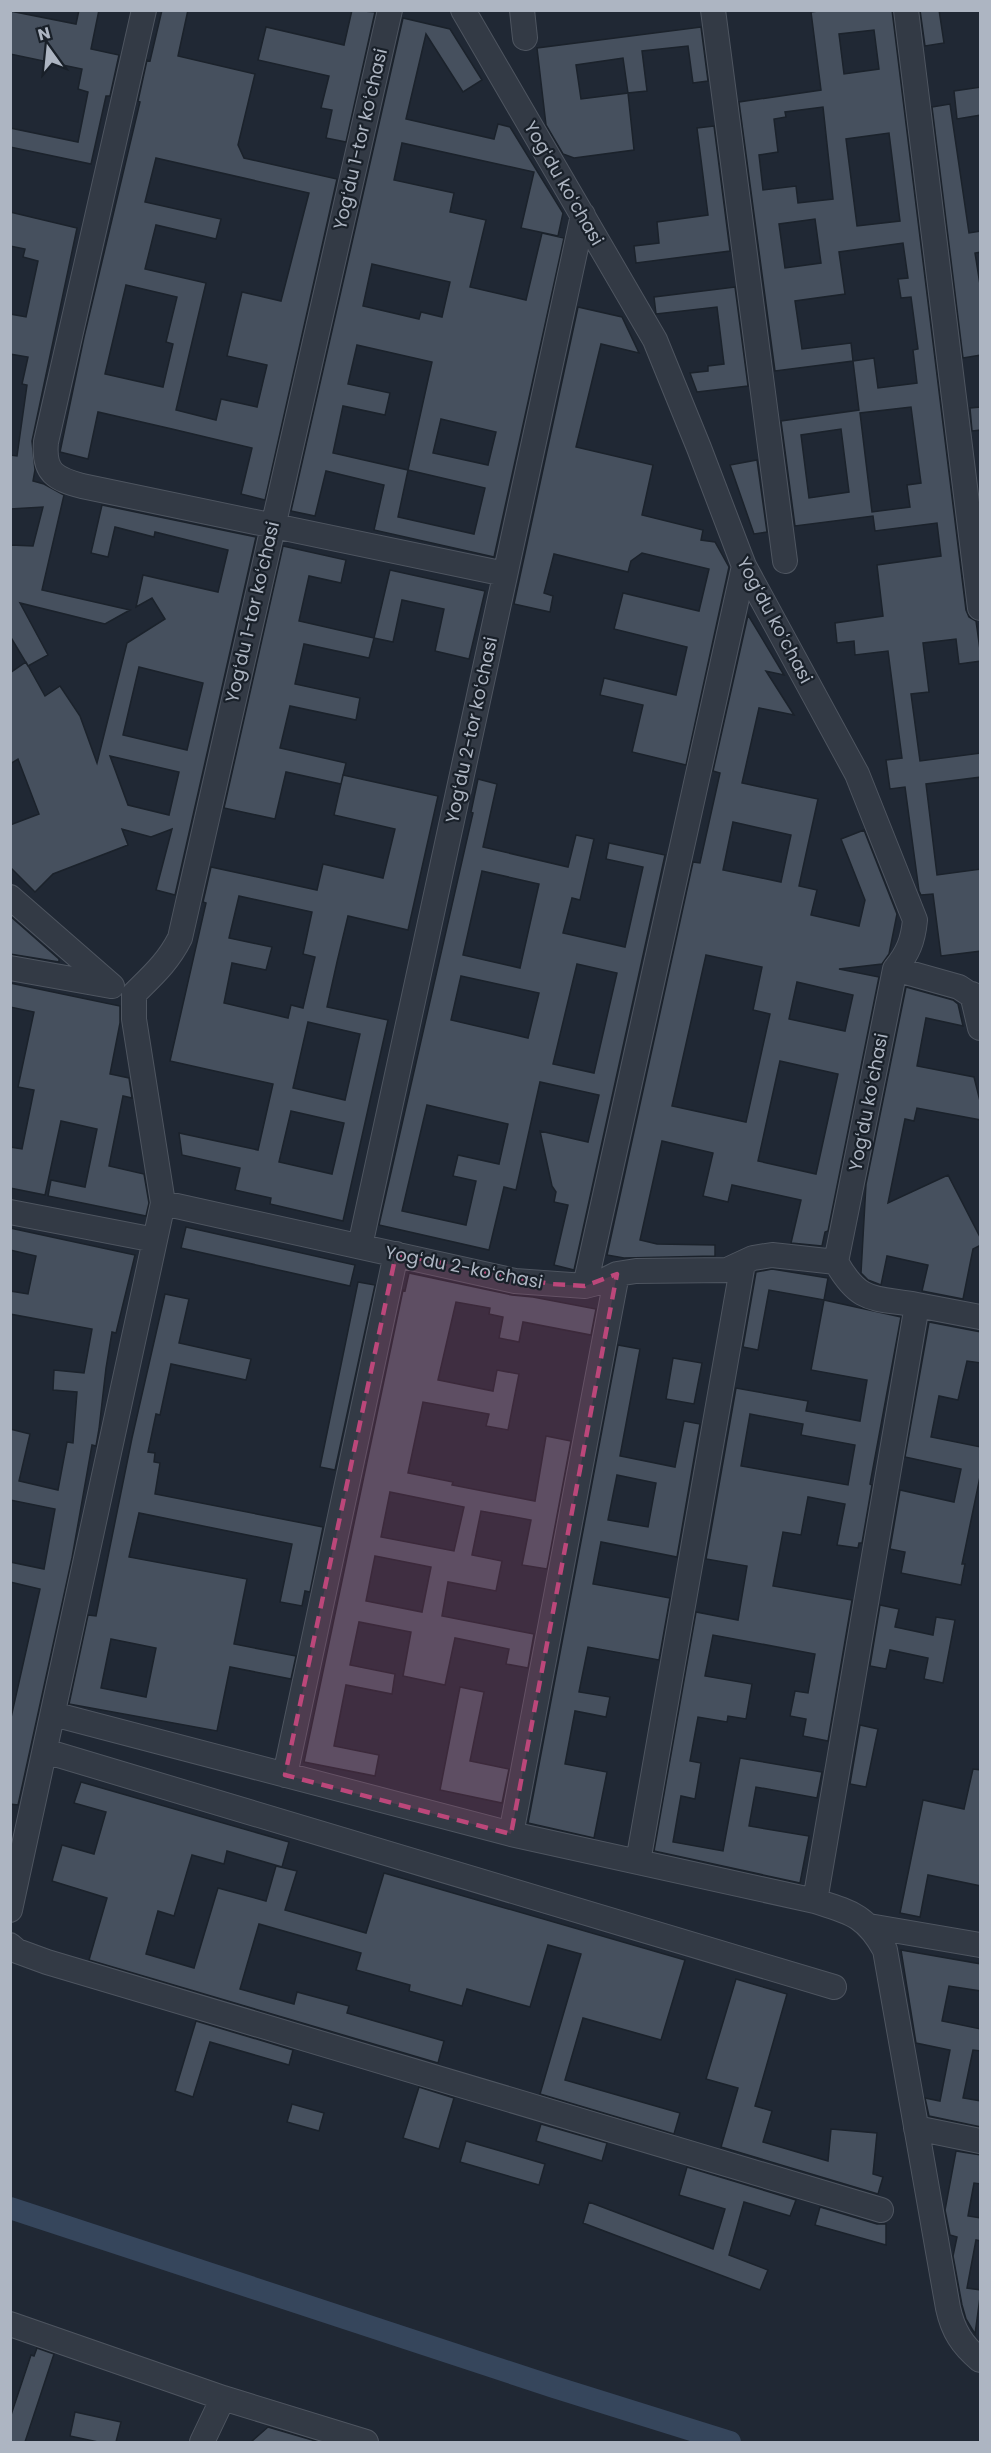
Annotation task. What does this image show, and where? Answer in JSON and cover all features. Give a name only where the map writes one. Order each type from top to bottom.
[{"type":"street","points":[[144,10],[46,442],[46,461],[50,469],[60,480],[82,486],[505,574]]},
{"type":"street","name":"Yogʻdu 1-tor koʻchasi","points":[[134,994],[162,968],[180,938],[390,10]]},
{"type":"street","name":"Yogʻdu koʻchasi","points":[[463,10],[655,340],[744,566],[857,774],[915,920],[913,940],[906,956],[895,969],[836,1262]]},
{"type":"street","points":[[522,10],[525,38]]},
{"type":"street","points":[[713,10],[785,561]]},
{"type":"street","points":[[906,10],[981,608]]},
{"type":"street","name":"Yogʻdu 2-tor koʻchasi","points":[[360,1246],[583,214]]},
{"type":"street","points":[[585,1286],[744,566]]},
{"type":"street","points":[[10,897],[112,986]]},
{"type":"street","points":[[10,968],[112,986],[134,994],[134,1020],[163,1203],[10,1911]]},
{"type":"street","points":[[895,969],[959,987],[976,997],[981,1028]]},
{"type":"street","name":"Yogʻdu 2-koʻchasi","points":[[163,1203],[515,1281],[585,1286],[618,1274],[636,1271],[711,1272],[727,1270],[753,1258],[772,1255],[836,1262]]},
{"type":"street","points":[[10,1212],[155,1240]]},
{"type":"street","points":[[285,1775],[396,1254]]},
{"type":"street","points":[[836,1262],[845,1279],[862,1295],[981,1317]]},
{"type":"street","points":[[638,1862],[743,1263]]},
{"type":"street","points":[[511,1834],[618,1274]]},
{"type":"street","points":[[815,1901],[917,1305]]},
{"type":"street","points":[[53,1714],[511,1834],[815,1901],[852,1913],[869,1926],[885,1950],[953,2328],[963,2345],[981,2360]]},
{"type":"street","points":[[45,1751],[834,1987]]},
{"type":"street","points":[[869,1926],[981,1945]]},
{"type":"street","points":[[10,1945],[17,1951],[47,1962],[881,2210]]},
{"type":"street","points":[[916,2128],[981,2141]]},
{"type":"street","points":[[10,2324],[223,2398],[366,2442]]},
{"type":"street","points":[[202,2442],[223,2398]]},
{"type":"highlighted area","points":[[396,1254],[551,1284],[585,1286],[617,1274],[511,1834],[285,1775]]},
{"type":"building","points":[[79,10],[99,10],[91,49],[119,55],[110,96],[106,96],[91,164],[10,147],[10,128],[78,142],[88,92],[78,89],[82,69],[10,54],[10,11],[76,24]]},
{"type":"building","points":[[162,10],[188,10],[178,56],[255,74],[238,145],[244,158],[337,179],[265,500],[241,494],[252,448],[172,429],[98,412],[88,459],[60,452],[84,337],[140,102],[138,101],[147,60],[150,61]],"holes":[[[156,158],[309,193],[281,301],[242,292],[227,356],[267,365],[257,407],[221,399],[216,420],[176,410],[206,283],[145,269],[156,225],[216,239],[221,219],[145,202]],[[126,285],[177,297],[166,342],[173,344],[163,387],[105,374]]]},
{"type":"building","points":[[352,10],[375,12],[346,142],[326,138],[332,110],[321,108],[329,76],[258,60],[266,27],[344,45]]},
{"type":"building","points":[[892,10],[966,610],[969,617],[976,621],[981,657],[981,661],[959,664],[956,639],[923,643],[929,692],[911,694],[920,761],[981,753],[981,777],[926,784],[937,875],[981,869],[981,951],[941,956],[933,894],[921,895],[919,891],[905,787],[890,789],[886,760],[902,758],[888,651],[855,655],[854,641],[837,643],[835,623],[883,616],[877,565],[941,556],[937,523],[875,531],[873,516],[795,526],[781,421],[859,410],[853,361],[775,371],[739,102],[821,90],[811,12]],"holes":[[[874,30],[879,69],[844,74],[839,34]],[[823,107],[833,199],[798,203],[796,186],[763,190],[759,155],[778,152],[774,119],[786,117],[785,112]],[[889,133],[900,221],[857,226],[846,139]],[[815,219],[821,263],[785,268],[779,224]],[[903,243],[908,278],[898,279],[901,298],[911,297],[918,349],[913,350],[917,383],[878,388],[874,358],[853,361],[851,343],[802,349],[795,301],[845,294],[839,252]],[[911,407],[921,483],[907,485],[910,507],[872,512],[860,413]],[[841,429],[849,492],[809,498],[801,435]]]},
{"type":"building","points":[[920,10],[939,10],[944,43],[925,46]]},
{"type":"building","points":[[403,18],[450,29],[482,80],[463,92],[426,34],[406,119],[494,139],[498,124],[510,127],[563,213],[558,236],[521,228],[534,172],[402,143],[394,180],[454,193],[450,212],[486,220],[470,287],[526,300],[542,233],[564,238],[494,557],[374,530],[384,485],[326,471],[315,516],[291,511]],"holes":[[[372,264],[450,282],[442,317],[421,312],[419,319],[363,306]],[[357,345],[432,362],[408,470],[333,453],[343,406],[385,415],[390,393],[348,384]],[[441,419],[496,432],[488,465],[433,453]],[[408,470],[485,488],[474,534],[398,517]]]},
{"type":"building","points":[[701,27],[708,81],[693,83],[688,46],[642,51],[647,91],[628,93],[634,150],[574,158],[563,154],[546,125],[537,48]],"holes":[[[623,58],[628,93],[581,99],[576,65]]]},
{"type":"building","points":[[981,87],[981,115],[957,119],[954,91]]},
{"type":"building","points":[[950,104],[969,233],[981,231],[981,252],[975,253],[981,291],[981,355],[963,358],[932,107]]},
{"type":"building","points":[[714,126],[730,251],[636,263],[634,246],[659,243],[657,222],[708,215],[697,128]]},
{"type":"building","points":[[10,212],[77,228],[32,441],[35,470],[33,481],[64,495],[42,590],[130,610],[105,624],[20,603],[48,655],[28,666],[10,636],[10,545],[33,546],[43,507],[10,509],[10,455],[17,456],[27,385],[22,384],[28,357],[10,354],[10,314],[26,317],[38,261],[23,257],[25,249],[10,246]]},
{"type":"building","points":[[735,287],[748,386],[697,392],[690,373],[708,371],[708,366],[724,364],[717,307],[656,314],[654,297]]},
{"type":"building","points":[[578,307],[622,317],[639,353],[601,344],[576,447],[653,465],[642,515],[703,530],[701,540],[715,542],[729,567],[686,765],[632,752],[643,705],[600,695],[604,678],[676,695],[687,647],[614,629],[623,593],[699,611],[709,569],[642,553],[631,561],[628,572],[554,554],[544,593],[553,596],[550,612],[514,604]]},
{"type":"building","points":[[981,407],[981,430],[972,431],[970,408]]},
{"type":"building","points":[[757,460],[767,532],[754,534],[730,465]]},
{"type":"building","points":[[102,505],[256,537],[175,895],[156,890],[172,829],[151,837],[122,829],[128,845],[53,874],[35,892],[10,867],[10,825],[39,814],[18,759],[10,764],[10,673],[26,662],[45,696],[60,686],[80,716],[97,763],[127,643],[165,619],[152,598],[136,607],[143,575],[218,592],[228,550],[155,532],[154,537],[115,527],[108,557],[91,553]],"holes":[[[139,667],[203,683],[187,750],[123,735]],[[110,756],[179,772],[169,815],[128,805]]]},
{"type":"building","points":[[283,546],[346,560],[341,583],[309,576],[299,621],[374,638],[369,658],[304,644],[295,684],[360,698],[356,720],[290,706],[280,748],[346,763],[341,784],[286,772],[275,819],[224,808]]},
{"type":"building","points":[[390,570],[485,591],[469,659],[435,651],[444,609],[402,600],[393,642],[374,638]]},
{"type":"building","points":[[748,615],[784,675],[766,671],[794,715],[759,708],[742,783],[818,799],[799,886],[817,890],[811,915],[859,926],[865,900],[841,839],[864,830],[897,914],[889,954],[882,964],[839,969],[879,977],[828,1231],[825,1232],[822,1246],[791,1243],[801,1200],[732,1185],[728,1202],[703,1196],[713,1153],[662,1141],[640,1240],[657,1244],[715,1245],[715,1256],[624,1258],[607,1255],[693,862],[700,863],[720,773],[713,771]],"holes":[[[733,822],[791,835],[781,882],[723,870]],[[706,955],[762,967],[753,1010],[770,1014],[746,1122],[672,1106]],[[797,982],[853,995],[845,1031],[789,1019]],[[780,1061],[838,1074],[816,1174],[758,1161]]]},
{"type":"building","points":[[343,775],[438,796],[408,930],[348,916],[337,962],[327,1007],[388,1020],[343,1221],[270,1204],[271,1198],[235,1190],[240,1168],[182,1155],[179,1133],[258,1150],[273,1084],[170,1061],[206,903],[203,902],[211,867],[317,890],[323,864],[383,878],[395,829],[334,815]],"holes":[[[239,896],[312,912],[303,954],[315,957],[303,1008],[291,1005],[288,1018],[224,1003],[232,963],[266,970],[272,947],[229,938]],[[308,1022],[360,1034],[345,1100],[293,1088]],[[291,1111],[344,1123],[332,1174],[279,1162]]]},
{"type":"building","points":[[478,779],[497,784],[483,847],[568,867],[576,835],[594,839],[580,900],[572,898],[563,933],[625,947],[643,867],[606,859],[609,843],[665,855],[574,1270],[554,1265],[568,1205],[554,1202],[556,1192],[552,1186],[540,1131],[588,1142],[599,1095],[540,1082],[516,1190],[504,1187],[489,1250],[379,1225],[473,813],[471,812]],"holes":[[[482,871],[539,884],[520,968],[463,955]],[[577,964],[617,973],[594,1073],[553,1064]],[[461,976],[539,993],[528,1038],[451,1020]],[[427,1105],[508,1124],[499,1164],[458,1155],[453,1176],[476,1181],[466,1225],[402,1211]]]},
{"type":"building","points":[[10,916],[59,959],[59,962],[10,954]]},
{"type":"building","points":[[10,983],[120,1006],[120,1023],[110,1074],[129,1078],[132,1098],[123,1096],[109,1166],[144,1174],[149,1203],[146,1216],[48,1196],[51,1180],[85,1187],[97,1129],[61,1121],[45,1195],[10,1188],[10,1147],[22,1149],[34,1090],[18,1087],[34,1012],[10,1007]]},
{"type":"building","points":[[906,987],[953,1000],[958,1004],[963,1026],[926,1018],[917,1066],[974,1077],[981,1105],[981,1120],[917,1108],[914,1121],[905,1119],[888,1203],[948,1175],[981,1239],[981,1245],[973,1249],[963,1299],[922,1291],[928,1265],[887,1256],[881,1285],[868,1280],[861,1273],[866,1184]]},
{"type":"building","points":[[186,1227],[355,1265],[350,1286],[181,1248]]},
{"type":"building","points":[[10,1228],[135,1255],[116,1333],[112,1332],[96,1446],[92,1445],[72,1558],[18,1805],[10,1804],[10,1722],[40,1589],[10,1582],[10,1562],[44,1569],[55,1509],[10,1500],[10,1429],[30,1434],[19,1481],[58,1490],[67,1442],[73,1443],[77,1392],[53,1390],[54,1370],[84,1373],[92,1329],[10,1314],[10,1291],[28,1294],[36,1256],[10,1250]]},
{"type":"building","points":[[772,1269],[828,1278],[824,1300],[769,1290],[758,1350],[743,1347],[756,1272]]},
{"type":"building","points":[[409,1273],[512,1295],[596,1309],[591,1335],[523,1322],[519,1342],[499,1338],[503,1317],[489,1314],[490,1308],[456,1302],[438,1380],[493,1391],[497,1370],[519,1374],[508,1430],[486,1426],[489,1414],[423,1402],[408,1473],[453,1482],[452,1485],[535,1501],[546,1436],[571,1441],[547,1569],[522,1565],[531,1520],[481,1511],[472,1555],[502,1561],[496,1591],[448,1582],[442,1616],[534,1634],[528,1668],[506,1664],[509,1649],[455,1638],[445,1685],[403,1676],[411,1632],[359,1622],[350,1665],[395,1674],[392,1694],[346,1685],[334,1746],[379,1755],[375,1776],[304,1762],[403,1290],[405,1291]],"holes":[[[390,1492],[464,1507],[454,1551],[381,1537]],[[375,1556],[431,1567],[422,1612],[366,1601]]]},
{"type":"building","points":[[358,1282],[375,1285],[335,1470],[320,1467]]},
{"type":"building","points":[[165,1294],[189,1299],[179,1343],[251,1359],[246,1380],[171,1364],[160,1415],[156,1414],[148,1452],[155,1453],[154,1462],[160,1463],[155,1494],[323,1527],[310,1592],[305,1591],[302,1606],[280,1602],[292,1544],[139,1513],[129,1557],[247,1579],[234,1644],[296,1656],[291,1679],[230,1667],[217,1731],[69,1704],[88,1615],[96,1616],[132,1438]],"holes":[[[111,1639],[156,1648],[146,1697],[101,1688]]]},
{"type":"building","points":[[824,1300],[901,1317],[870,1484],[872,1485],[862,1543],[859,1543],[858,1548],[837,1545],[845,1504],[808,1497],[801,1535],[783,1532],[773,1586],[852,1600],[828,1741],[803,1736],[806,1719],[790,1716],[795,1691],[808,1693],[815,1654],[713,1635],[705,1676],[752,1684],[746,1719],[728,1716],[727,1722],[698,1717],[690,1761],[701,1763],[695,1799],[681,1796],[673,1842],[723,1851],[740,1758],[822,1772],[817,1798],[756,1787],[749,1826],[809,1836],[800,1883],[654,1851],[696,1612],[738,1620],[747,1566],[706,1559],[736,1388],[808,1401],[806,1411],[860,1421],[867,1380],[811,1370]],"holes":[[[750,1414],[803,1424],[801,1435],[855,1445],[848,1485],[741,1466]]]},
{"type":"building","points":[[929,1322],[981,1332],[981,1363],[967,1361],[958,1400],[939,1396],[931,1437],[981,1447],[981,1472],[962,1564],[965,1564],[961,1585],[901,1573],[905,1552],[890,1549],[900,1490],[954,1502],[961,1469],[905,1457]]},
{"type":"building","points":[[618,1345],[640,1349],[620,1456],[675,1467],[684,1421],[700,1424],[677,1557],[601,1542],[593,1584],[670,1598],[659,1660],[588,1647],[579,1692],[610,1697],[606,1717],[575,1711],[565,1764],[607,1772],[594,1838],[528,1823]],"holes":[[[617,1475],[656,1483],[648,1527],[608,1520]]]},
{"type":"building","points":[[673,1358],[702,1363],[694,1404],[666,1399]]},
{"type":"building","points":[[880,1605],[899,1609],[895,1627],[933,1635],[936,1617],[955,1620],[943,1683],[924,1679],[928,1658],[890,1650],[886,1669],[870,1666]]},
{"type":"building","points":[[460,1687],[484,1692],[470,1761],[509,1769],[502,1803],[440,1790]]},
{"type":"building","points":[[860,1725],[878,1729],[866,1787],[850,1784]]},
{"type":"building","points":[[973,1769],[981,1770],[981,1886],[928,1875],[920,1917],[900,1913],[923,1800],[964,1809]]},
{"type":"building","points":[[81,1782],[289,1842],[282,1867],[227,1851],[224,1864],[192,1855],[174,1916],[158,1911],[146,1954],[194,1968],[218,1888],[266,1901],[276,1866],[297,1871],[285,1910],[366,1933],[384,1873],[685,1960],[661,2040],[583,2018],[565,2080],[680,2113],[674,2134],[540,2094],[581,1954],[548,1945],[530,2007],[467,1989],[462,2006],[409,1991],[410,1985],[356,1970],[361,1953],[259,1924],[240,1989],[294,2004],[297,1992],[349,2006],[347,2013],[444,2041],[438,2063],[89,1960],[107,1898],[52,1881],[62,1845],[94,1854],[106,1812],[74,1803]]},
{"type":"building","points":[[901,1950],[981,1964],[981,1991],[949,1986],[942,2021],[981,2029],[981,2051],[973,2050],[963,2098],[981,2101],[981,2127],[929,2116],[925,2098],[940,2101],[950,2050],[916,2043]]},
{"type":"building","points":[[736,1979],[787,1994],[755,2106],[772,2111],[763,2142],[828,2161],[831,2129],[877,2133],[873,2174],[883,2177],[878,2194],[721,2147],[738,2088],[706,2079]]},
{"type":"building","points":[[196,2021],[293,2050],[289,2065],[210,2042],[193,2097],[175,2091]]},
{"type":"building","points":[[419,2087],[454,2098],[439,2149],[403,2138]]},
{"type":"building","points":[[292,2104],[324,2113],[319,2131],[287,2122]]},
{"type":"building","points":[[541,2124],[607,2143],[602,2161],[536,2141]]},
{"type":"building","points":[[466,2141],[545,2164],[539,2185],[460,2162]]},
{"type":"building","points":[[956,2151],[981,2155],[981,2184],[974,2183],[968,2216],[981,2218],[981,2241],[976,2240],[967,2288],[981,2290],[975,2334],[966,2319],[962,2305],[953,2256],[957,2237],[950,2235],[945,2210]]},
{"type":"building","points":[[687,2167],[796,2200],[790,2216],[744,2202],[729,2255],[768,2270],[760,2290],[583,2223],[589,2202],[713,2249],[725,2209],[679,2195]]},
{"type":"building","points":[[820,2207],[877,2224],[886,2224],[886,2245],[815,2225]]},
{"type":"building","points":[[37,2348],[54,2354],[25,2442],[10,2442],[10,2418],[31,2355],[34,2356]]},
{"type":"building","points":[[75,2412],[121,2422],[116,2442],[98,2442],[70,2436]]},
{"type":"building","points":[[268,2427],[319,2442],[251,2442]]},
{"type":"waterway","points":[[10,2208],[554,2387],[730,2442]]}]
